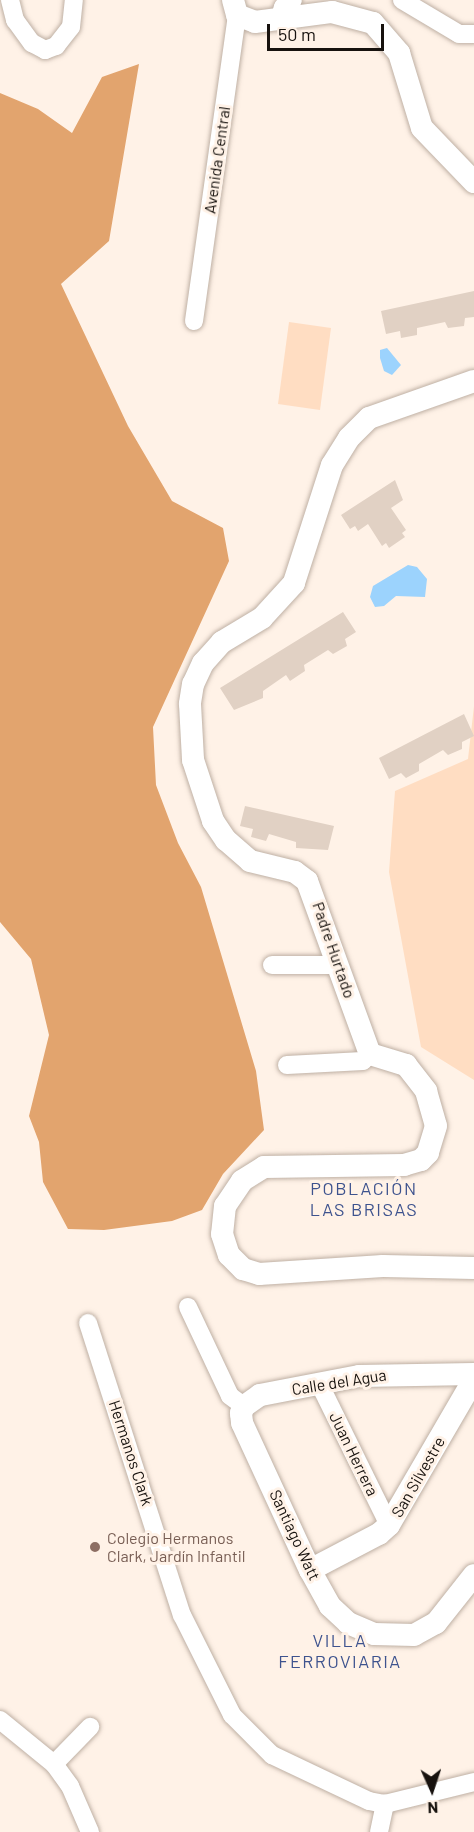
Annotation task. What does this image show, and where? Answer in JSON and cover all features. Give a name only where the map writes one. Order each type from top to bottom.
[{"type":"street","points":[[10,0],[15,20],[32,43],[45,50],[56,46],[71,27],[74,0]]},
{"type":"street","points":[[279,20],[283,7],[293,0]]},
{"type":"street","points":[[402,0],[459,34],[474,34]]},
{"type":"street","points":[[235,7],[255,22],[332,12],[373,23],[399,53],[422,128],[474,182]]},
{"type":"street","name":"Avenida Central","points":[[194,321],[235,7]]},
{"type":"street","name":"Padre Hurtado","points":[[370,1054],[307,881],[289,870],[250,861],[226,840],[213,821],[193,760],[193,684],[203,663],[222,642],[262,618],[294,583],[332,465],[349,438],[369,418],[474,381]]},
{"type":"street","points":[[273,965],[338,965]]},
{"type":"street","points":[[287,1065],[363,1061],[370,1054],[406,1065],[426,1091],[436,1126],[428,1153],[404,1165],[264,1167],[242,1181],[225,1206],[222,1234],[229,1255],[243,1269],[259,1274],[383,1266],[474,1268]]},
{"type":"street","points":[[188,1306],[230,1396],[244,1406]]},
{"type":"street","name":"Hermanos Clark","points":[[88,1323],[182,1615],[232,1715],[281,1760],[369,1801],[385,1804]]},
{"type":"street","name":"Calle del Agua","points":[[244,1406],[260,1395],[320,1383],[387,1374],[474,1374]]},
{"type":"street","name":"San Silvestre","points":[[310,1570],[380,1534],[389,1525],[474,1379]]},
{"type":"street","name":"Juan Herrera","points":[[320,1383],[389,1525]]},
{"type":"street","name":"Santiago Watt","points":[[244,1406],[242,1424],[310,1570],[330,1606],[348,1623],[374,1634],[397,1637],[414,1635],[435,1623],[474,1575]]},
{"type":"street","points":[[0,1720],[54,1764],[70,1786],[90,1832]]},
{"type":"street","points":[[54,1764],[90,1727]]},
{"type":"street","points":[[379,1832],[385,1804],[474,1782]]},
{"type":"shaded area","points":[[139,64],[109,241],[61,284],[128,426],[172,501],[223,528],[229,561],[153,727],[156,785],[178,843],[201,887],[256,1071],[264,1130],[223,1174],[202,1210],[172,1221],[104,1230],[68,1229],[43,1182],[39,1142],[29,1116],[49,1035],[31,959],[0,922],[0,93],[38,109],[72,133],[102,77]]},
{"type":"shaded area","points":[[289,322],[331,328],[320,410],[278,404]]},
{"type":"shaded area","points":[[474,706],[474,1080],[421,1047],[389,872],[395,791],[468,759]]},
{"type":"water","points":[[387,348],[401,365],[392,375],[384,371],[380,358],[380,350]]},
{"type":"water","points":[[408,565],[417,567],[427,579],[425,597],[396,596],[384,606],[375,607],[370,597],[373,586]]},
{"type":"building","points":[[474,291],[474,317],[465,318],[464,326],[448,328],[445,322],[417,328],[417,335],[401,338],[400,331],[386,334],[381,311]]},
{"type":"building","points":[[395,480],[403,500],[391,508],[406,530],[402,533],[405,537],[389,548],[386,543],[382,546],[368,524],[358,531],[355,526],[350,529],[341,515]]},
{"type":"building","points":[[343,612],[356,632],[345,639],[347,646],[333,654],[328,650],[304,665],[305,671],[290,681],[286,675],[263,691],[263,698],[234,710],[220,688]]},
{"type":"building","points":[[464,714],[474,736],[462,742],[462,749],[448,755],[443,750],[419,764],[419,771],[406,778],[401,773],[389,779],[379,758]]},
{"type":"building","points":[[245,806],[334,826],[328,850],[296,848],[296,842],[269,834],[266,841],[251,837],[253,829],[240,826]]},
{"type":"place","name":"Colegio Hermanos Clark, Jardín Infantil","points":[[95,1547]]},
{"type":"district","name":"POBLACIÓN LAS BRISAS","points":[[364,1199]]},
{"type":"district","name":"VILLA FERROVIARIA","points":[[340,1651]]}]
